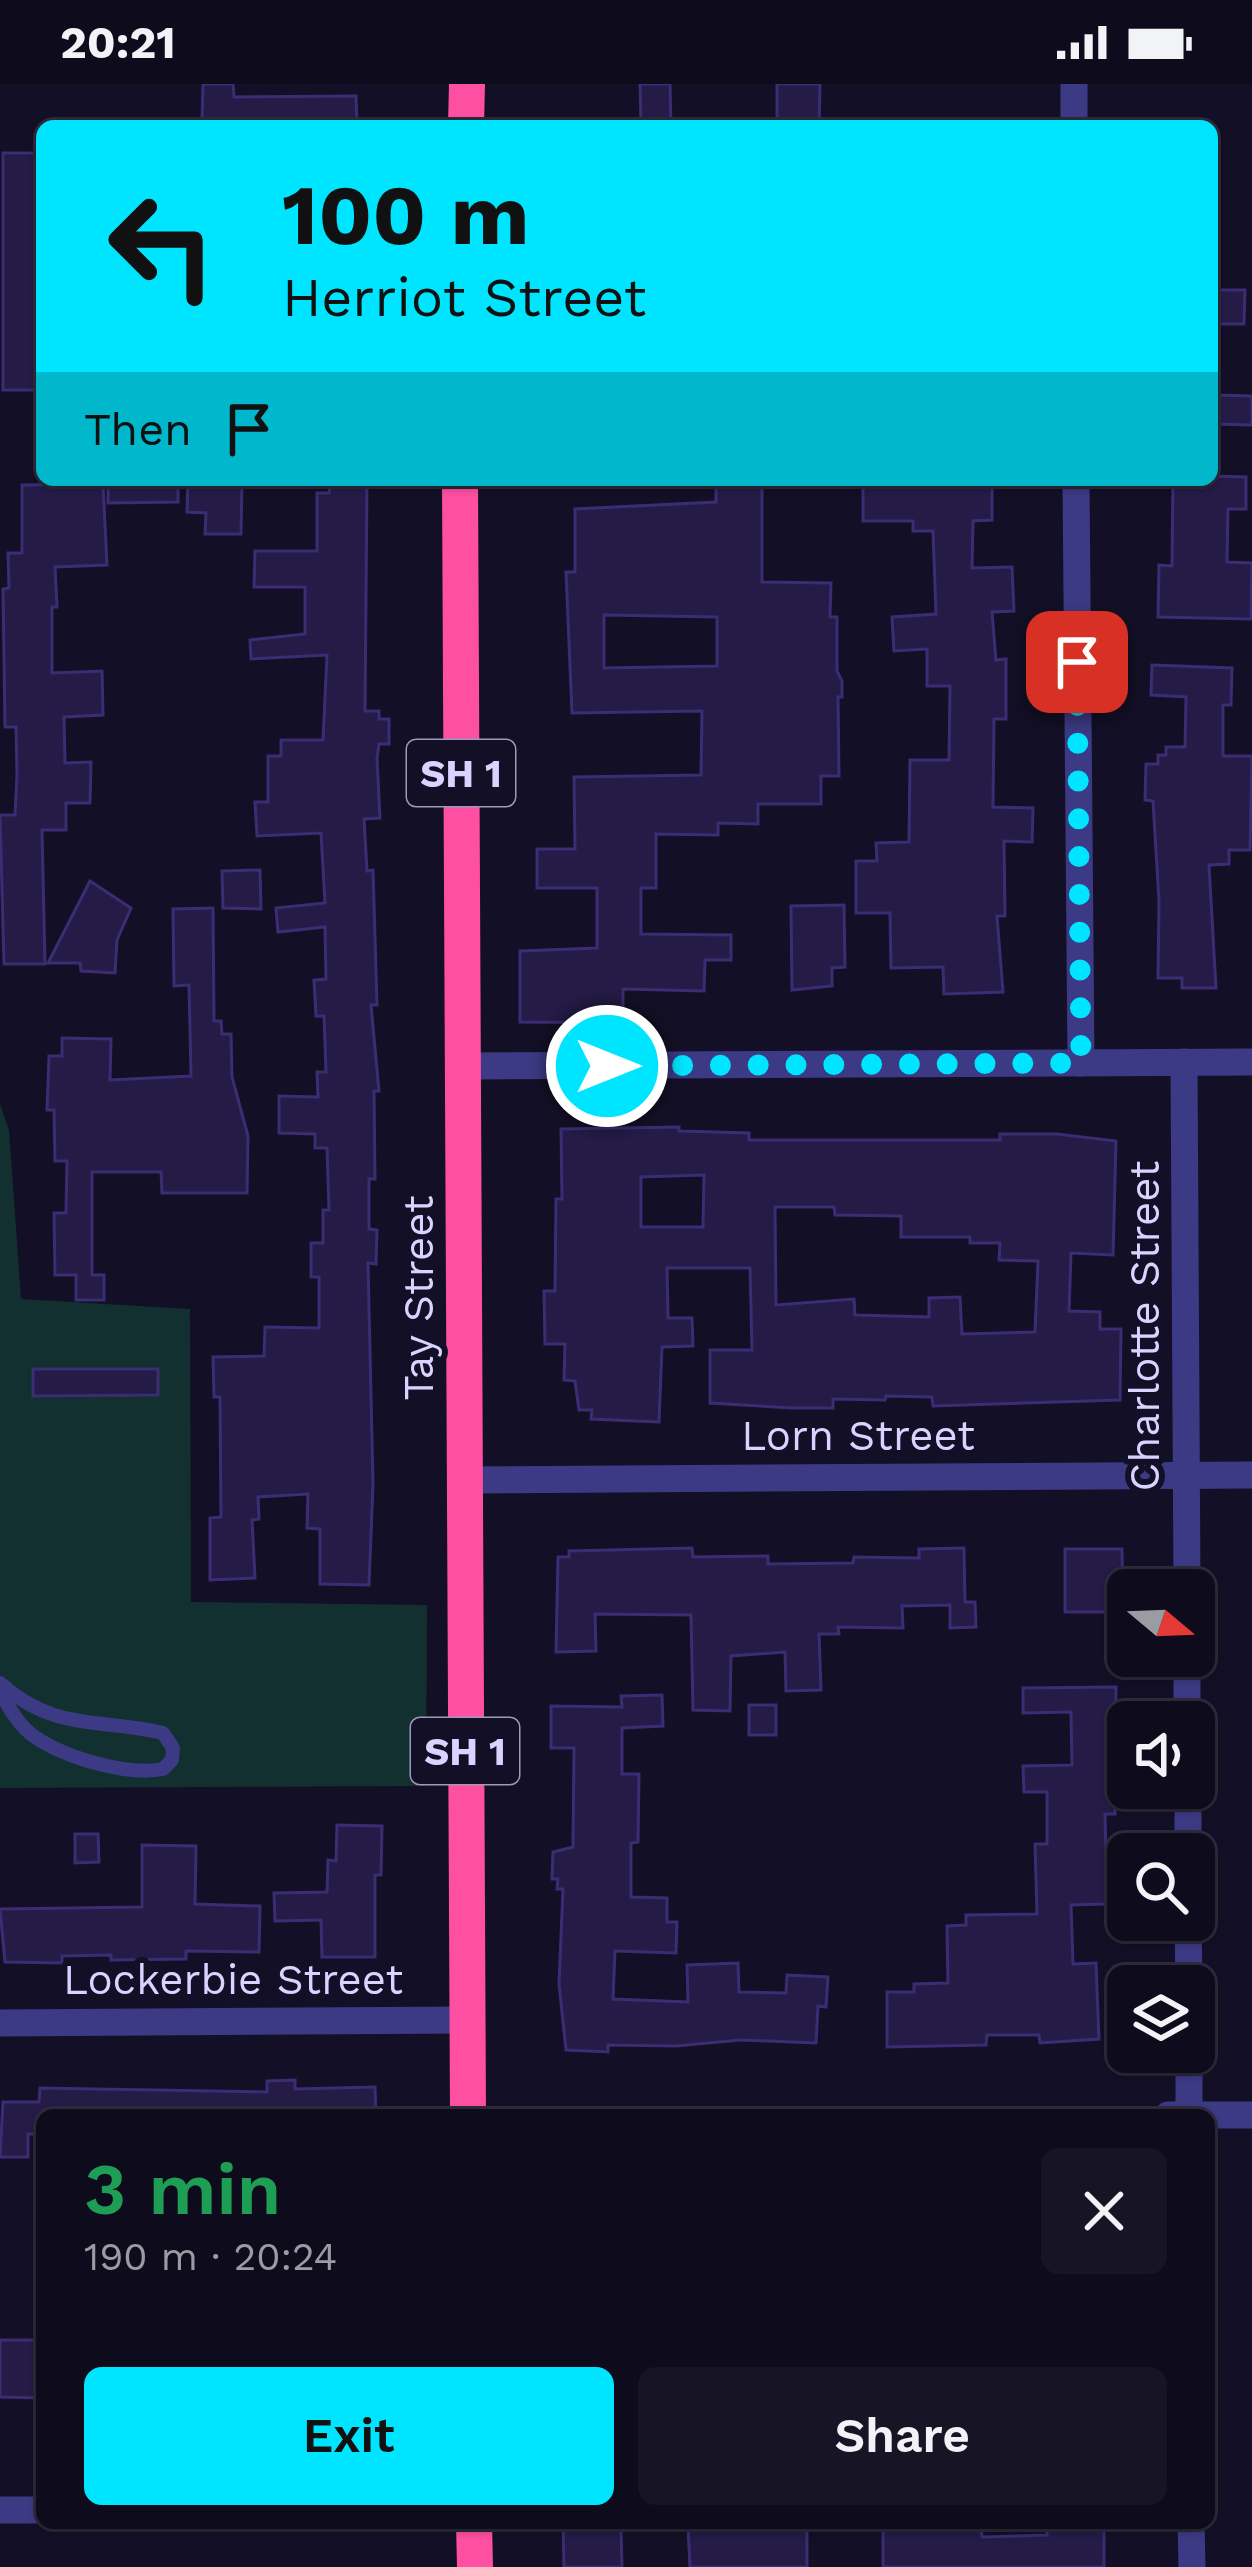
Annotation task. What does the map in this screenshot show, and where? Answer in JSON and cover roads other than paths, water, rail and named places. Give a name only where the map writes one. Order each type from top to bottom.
[{"type":"highway","points":[[466,120],[467,84]]},
{"type":"highway","name":"Tay Street","points":[[460,486],[468,2109]]},
{"type":"highway","points":[[474,2529],[475,2567]]},
{"type":"street","points":[[1074,84],[1075,120]]},
{"type":"street","points":[[1076,486],[1081,1063]]},
{"type":"street","name":"Charlotte Street","points":[[1184,1062],[1187,1569]]},
{"type":"street","points":[[462,1066],[1252,1062]]},
{"type":"street","name":"Lorn Street","points":[[464,1480],[1252,1475]]},
{"type":"street","name":"Lockerbie Street","points":[[0,2023],[467,2020]]},
{"type":"street","points":[[1189,2073],[1189,2109]]},
{"type":"street","points":[[1215,2115],[1252,2115]]},
{"type":"street","points":[[0,2510],[36,2510]]},
{"type":"street","points":[[1191,2529],[1192,2567]]},
{"type":"lane","points":[[0,1688],[23,1704],[85,1726],[163,1733],[173,1748],[172,1760],[163,1769],[141,1770],[57,1748],[34,1737],[0,1688]]}]
